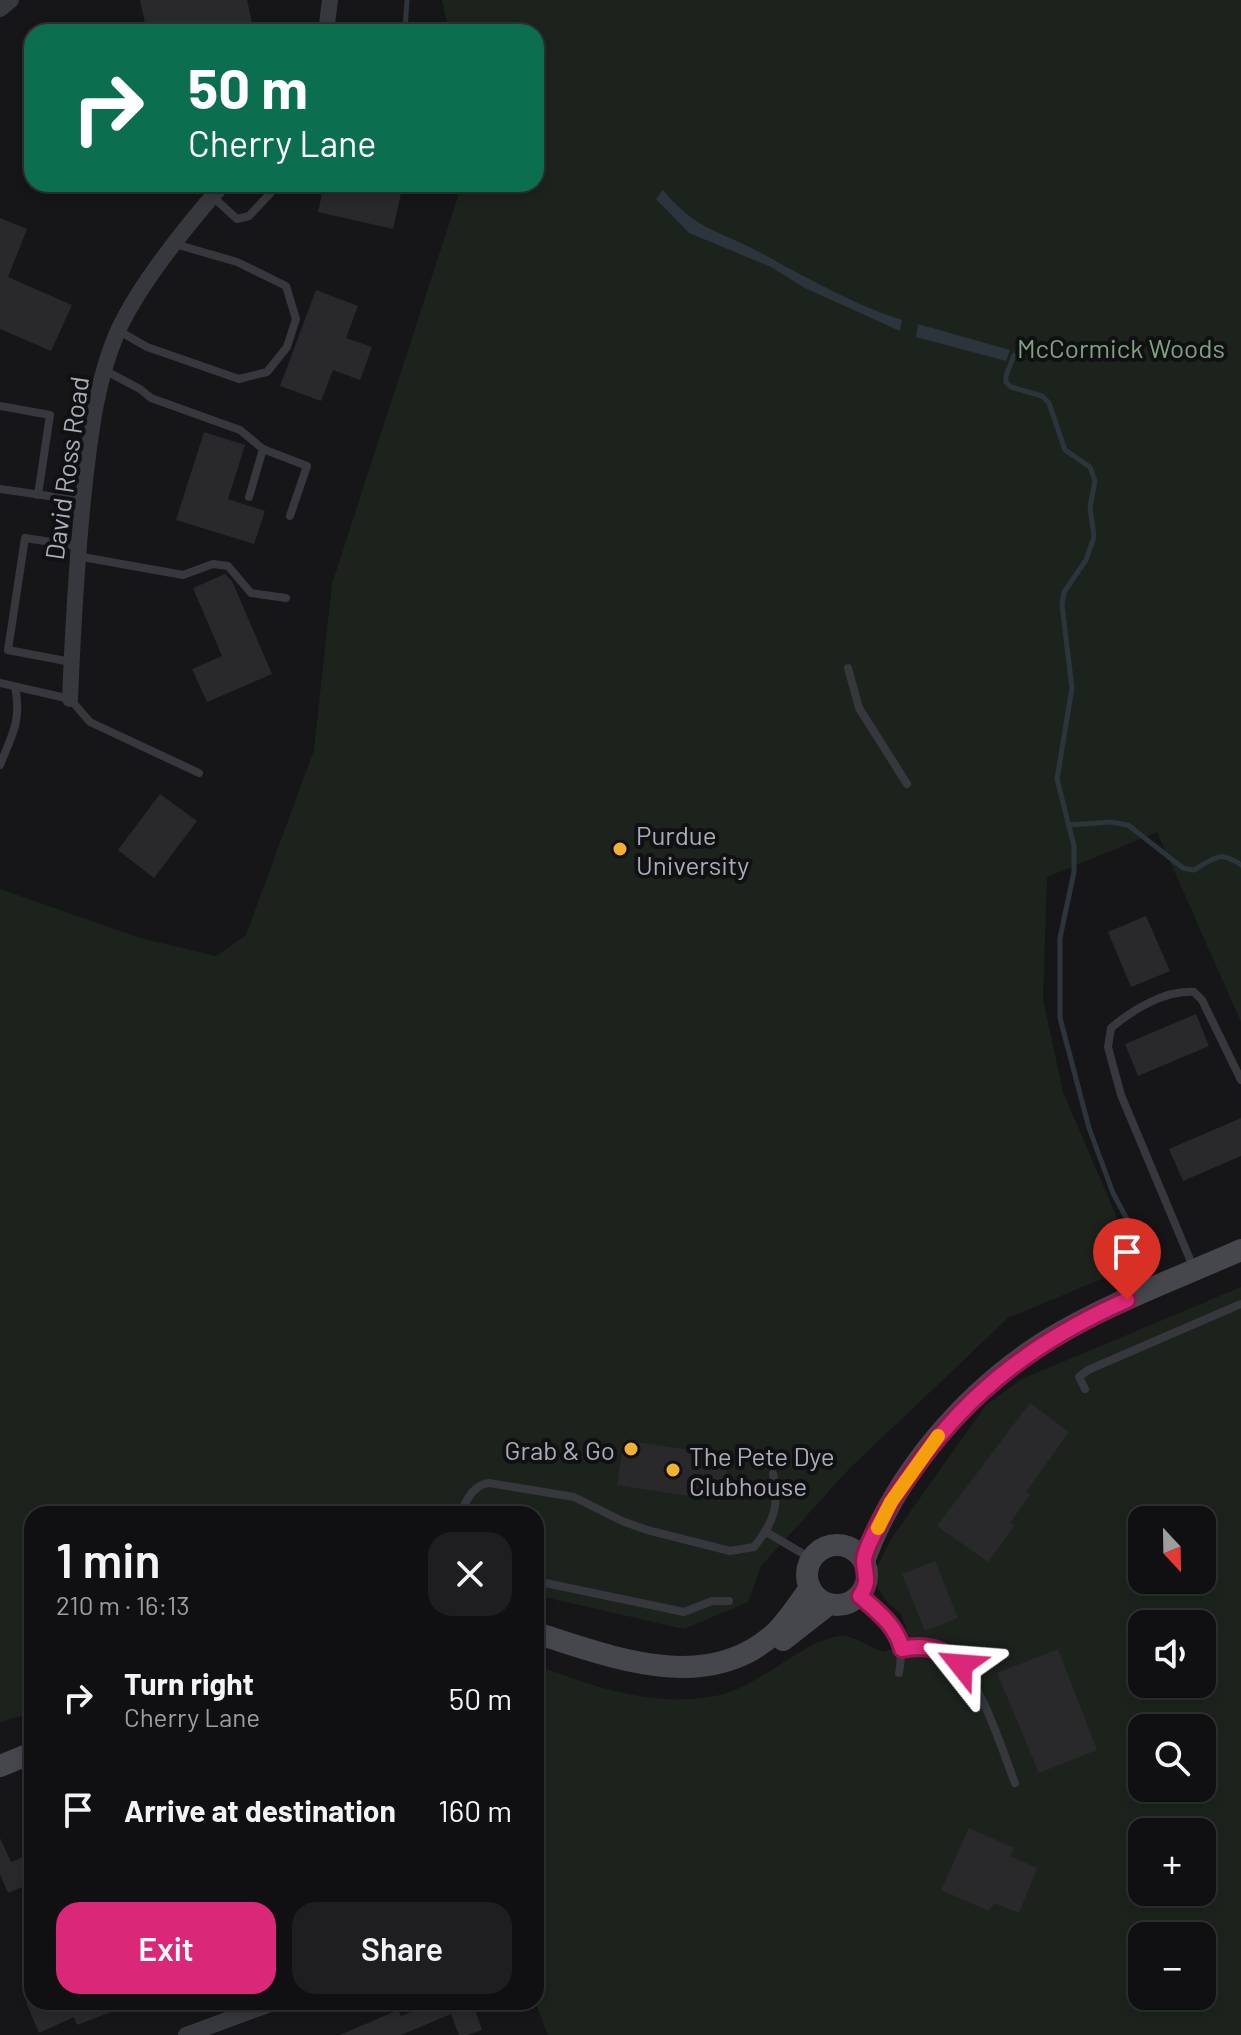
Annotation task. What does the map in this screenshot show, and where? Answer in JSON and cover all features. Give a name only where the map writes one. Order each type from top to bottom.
[{"type":"street","points":[[0,9],[11,0]]},
{"type":"street","points":[[327,24],[330,0]]},
{"type":"street","name":"David Ross Road","points":[[70,699],[77,551],[94,407],[104,370],[118,330],[175,244],[216,192]]},
{"type":"street","points":[[864,1561],[891,1502],[937,1437],[985,1387],[1043,1344],[1105,1310],[1241,1250]]},
{"type":"street","points":[[845,1546],[891,1502]]},
{"type":"street","points":[[845,1546],[864,1561],[867,1579],[860,1596],[845,1604],[829,1604],[821,1601],[810,1588],[808,1568],[812,1559],[826,1547],[845,1546]]},
{"type":"street","points":[[714,1664],[774,1634],[810,1588]]},
{"type":"street","points":[[544,1635],[641,1664],[667,1667],[714,1664],[750,1659],[765,1652],[829,1604]]},
{"type":"street","points":[[0,1766],[24,1756]]},
{"type":"street","points":[[186,2035],[254,2010]]},
{"type":"lane","points":[[219,192],[237,219],[249,216],[273,192]]},
{"type":"lane","points":[[118,330],[147,347],[239,379],[267,372],[287,347],[296,319],[286,286],[237,262],[175,244]]},
{"type":"lane","points":[[104,370],[151,398],[240,430],[263,449],[307,466],[290,516]]},
{"type":"lane","points":[[0,406],[50,415],[38,495]]},
{"type":"lane","points":[[249,497],[263,449]]},
{"type":"lane","points":[[0,489],[83,501]]},
{"type":"lane","points":[[71,662],[8,650],[25,538],[183,575],[213,564],[228,566],[251,593],[286,598]]},
{"type":"lane","points":[[848,668],[859,708],[907,784]]},
{"type":"lane","points":[[0,683],[70,699],[90,722],[199,773]]},
{"type":"lane","points":[[0,765],[17,723],[19,708],[15,687]]},
{"type":"lane","points":[[1194,1270],[1121,1095],[1108,1047],[1111,1028],[1126,1015],[1179,991],[1194,992],[1202,1000],[1241,1080]]},
{"type":"lane","points":[[1085,1389],[1079,1377],[1088,1370],[1241,1304]]},
{"type":"lane","points":[[464,1506],[479,1484],[489,1483],[574,1497],[647,1530],[730,1551],[754,1547],[766,1532],[778,1498],[773,1474]]},
{"type":"lane","points":[[766,1532],[812,1559]]},
{"type":"lane","points":[[544,1583],[684,1612],[712,1601],[729,1601]]},
{"type":"lane","points":[[860,1596],[885,1618],[900,1640],[899,1673]]},
{"type":"lane","points":[[902,1649],[916,1645],[940,1649],[961,1665],[974,1681],[1015,1783]]},
{"type":"green space","name":"Purdue University","points":[[442,0],[1241,0],[1241,1022],[1157,832],[1047,877],[1043,999],[1063,1092],[1137,1264],[1008,1318],[850,1468],[761,1566],[748,1602],[684,1629],[544,1597],[544,1506],[24,1506],[24,1715],[0,1722],[0,889],[140,938],[216,956],[246,935],[314,750],[332,584],[459,192],[544,192],[544,24],[447,24]]},
{"type":"green space","points":[[1241,1287],[1241,2035],[548,2035],[538,2010],[544,2010],[544,1668],[626,1694],[696,1699],[736,1690],[832,1637],[850,1637],[884,1652],[908,1643],[900,1613],[877,1587],[876,1569],[891,1539],[986,1405],[1022,1379]]},
{"type":"shaded area","points":[[663,190],[687,214],[709,228],[848,298],[902,320],[900,331],[805,288],[771,267],[689,233],[656,199]]},
{"type":"shaded area","points":[[918,324],[1010,350],[1006,361],[916,337]]},
{"type":"building","points":[[140,0],[247,0],[252,24],[145,24]]},
{"type":"building","points":[[322,192],[401,192],[393,229],[318,212]]},
{"type":"building","points":[[0,218],[27,229],[8,277],[72,305],[51,351],[0,329]]},
{"type":"building","points":[[316,290],[358,306],[346,338],[372,347],[360,380],[333,370],[321,401],[280,386]]},
{"type":"building","points":[[204,432],[245,445],[228,499],[265,511],[254,544],[176,520]]},
{"type":"building","points":[[225,574],[232,581],[272,674],[207,702],[192,669],[222,656],[193,588]]},
{"type":"building","points":[[160,794],[197,821],[154,878],[118,850]]},
{"type":"building","points":[[1146,916],[1170,971],[1131,987],[1108,932]]},
{"type":"building","points":[[1196,1014],[1209,1046],[1138,1076],[1125,1044]]},
{"type":"building","points":[[1241,1118],[1241,1156],[1183,1181],[1169,1149]]},
{"type":"building","points":[[1030,1403],[1069,1432],[1026,1492],[1030,1495],[1010,1523],[1014,1526],[988,1562],[937,1526]]},
{"type":"building","name":"The Pete Dye Clubhouse","points":[[624,1440],[729,1456],[722,1501],[617,1485]]},
{"type":"building","points":[[935,1561],[958,1618],[925,1631],[902,1574]]},
{"type":"building","points":[[1058,1649],[1097,1750],[1039,1773],[997,1673]]},
{"type":"building","points":[[969,1828],[1014,1848],[1010,1856],[1037,1868],[1019,1913],[994,1903],[989,1911],[941,1890]]},
{"type":"building","points":[[0,1838],[11,1862],[24,1856],[24,1886],[8,1893],[0,1874]]},
{"type":"building","points":[[29,2010],[117,2010],[77,2025],[74,2017],[39,2033]]},
{"type":"building","points":[[398,2010],[401,2016],[415,2010],[475,2010],[482,2030],[459,2035],[451,2014],[401,2035],[340,2035]]},
{"type":"waterway","points":[[405,24],[407,0]]},
{"type":"waterway","points":[[1014,355],[1006,382],[1011,387],[1042,396],[1049,403],[1065,450],[1090,467],[1095,481],[1090,507],[1094,537],[1086,560],[1064,592],[1062,605],[1072,688],[1057,779],[1074,846],[1074,872],[1060,938],[1060,1018],[1089,1128],[1113,1193],[1142,1247]]},
{"type":"waterway","points":[[1068,825],[1111,822],[1128,825],[1183,868],[1194,870],[1218,857],[1234,860],[1241,865]]},
{"type":"slow traffic","points":[[878,1528],[891,1502],[938,1436]]},
{"type":"place","name":"Purdue University","points":[[620,849]]},
{"type":"place","name":"Grab & Go","points":[[631,1449]]},
{"type":"place","name":"The Pete Dye Clubhouse","points":[[673,1470]]},
{"type":"route","points":[[961,1665],[940,1649],[916,1645],[902,1649],[894,1629],[860,1596],[867,1579],[864,1561],[871,1543],[891,1502],[937,1437],[985,1387],[1043,1344],[1127,1300]]},
{"type":"park label","name":"McCormick Woods","points":[[1121,347]]}]
